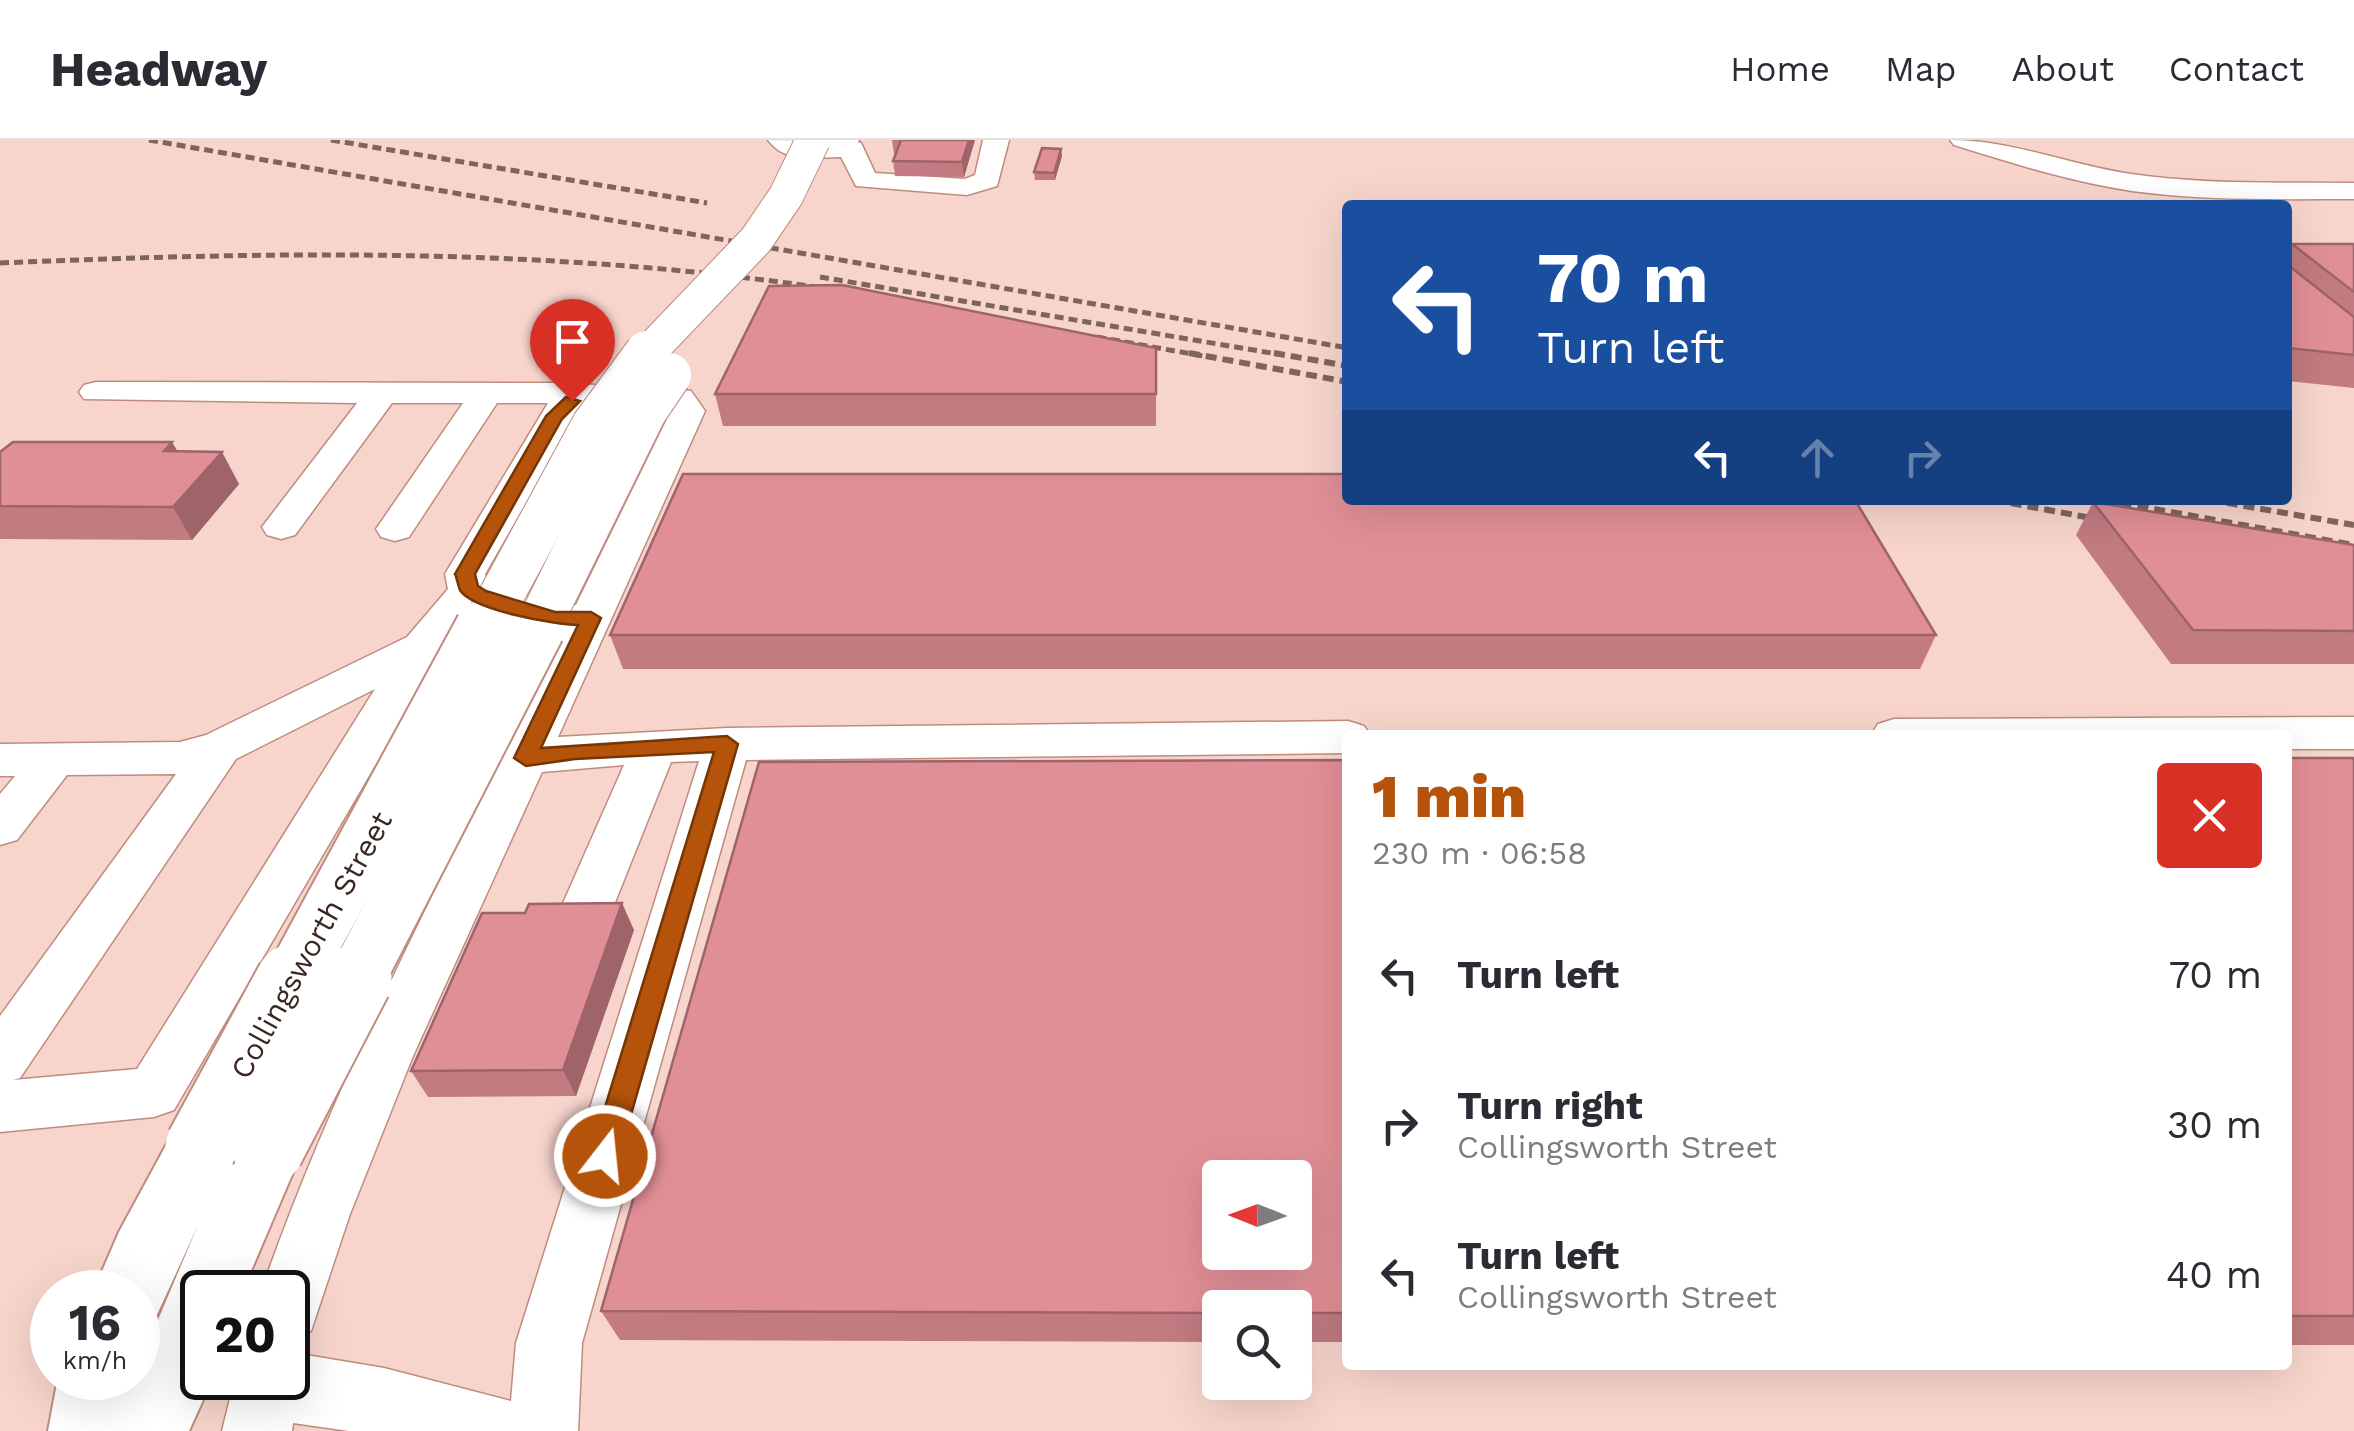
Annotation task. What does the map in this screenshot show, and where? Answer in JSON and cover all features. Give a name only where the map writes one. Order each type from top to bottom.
[{"type":"main road","name":"Collingsworth Street","points":[[139,1270],[145,1256],[235,1148],[504,696],[644,412],[676,365],[785,246],[811,208],[844,142]]},
{"type":"main road","name":"Collingsworth Street","points":[[209,1270],[235,1148],[594,425],[652,347],[756,240],[786,196],[844,142]]},
{"type":"main road","name":"Collingsworth Street","points":[[147,1431],[180,1362]]},
{"type":"main road","points":[[88,1431],[93,1400]]},
{"type":"street","points":[[782,140],[790,150],[844,142],[866,180],[967,187],[987,180],[996,140]]},
{"type":"street","points":[[1963,140],[2070,171],[2149,185],[2221,191],[2354,191]]},
{"type":"street","points":[[96,392],[664,396],[683,400],[688,411],[385,1056],[319,1214],[301,1270]]},
{"type":"street","points":[[281,527],[382,392]]},
{"type":"street","points":[[395,529],[487,393]]},
{"type":"street","points":[[584,396],[555,416],[468,566],[465,582],[469,590],[554,619],[591,618]]},
{"type":"street","points":[[0,1107],[154,1092],[422,648],[469,590]]},
{"type":"street","points":[[0,760],[180,758],[220,748],[422,648]]},
{"type":"street","points":[[2292,733],[2354,733]]},
{"type":"street","points":[[526,758],[727,744],[1342,738]]},
{"type":"street","points":[[543,1431],[549,1343],[727,744]]},
{"type":"street","points":[[0,1061],[220,748]]},
{"type":"street","points":[[586,910],[654,748]]},
{"type":"street","points":[[0,827],[54,760]]},
{"type":"street","points":[[310,1400],[384,1402],[499,1431]]},
{"type":"building","points":[[901,140],[969,140],[962,162],[893,161]]},
{"type":"building","points":[[1042,148],[1061,149],[1054,173],[1034,172]]},
{"type":"building","points":[[2292,244],[2354,244],[2354,292]]},
{"type":"building","points":[[2292,268],[2354,317],[2354,355],[2292,348]]},
{"type":"building","points":[[842,285],[1156,348],[1156,394],[715,394],[769,286]]},
{"type":"building","points":[[13,442],[172,442],[164,451],[222,452],[173,507],[0,506],[0,452]]},
{"type":"building","points":[[683,474],[1342,474],[1342,505],[1858,505],[1936,635],[610,635]]},
{"type":"building","points":[[2095,505],[2354,545],[2354,631],[2193,630]]},
{"type":"building","points":[[2292,758],[2354,758],[2354,1316],[2292,1316]]},
{"type":"building","points":[[1342,760],[1342,1313],[1312,1313],[1312,1290],[1202,1290],[1202,1313],[601,1311],[759,762]]},
{"type":"building","points":[[622,903],[563,1070],[411,1071],[482,913],[525,913],[529,904]]},
{"type":"railway","points":[[149,140],[1342,347]]},
{"type":"railway","points":[[331,140],[707,203]]},
{"type":"railway","points":[[0,263],[315,255],[522,259],[731,276],[836,290]]},
{"type":"railway","points":[[820,277],[1289,356]]},
{"type":"railway","points":[[1097,337],[1203,356]]},
{"type":"railway","points":[[1189,353],[1342,381]]},
{"type":"railway","points":[[1274,353],[1342,365]]},
{"type":"railway","points":[[2021,505],[2113,522]]},
{"type":"railway","points":[[2132,505],[2354,545]]},
{"type":"railway","points":[[2239,505],[2354,525]]},
{"type":"route","points":[[572,401],[555,416],[465,574],[469,590],[479,596],[554,619],[591,618],[526,758],[575,751],[727,744],[605,1156]]}]
